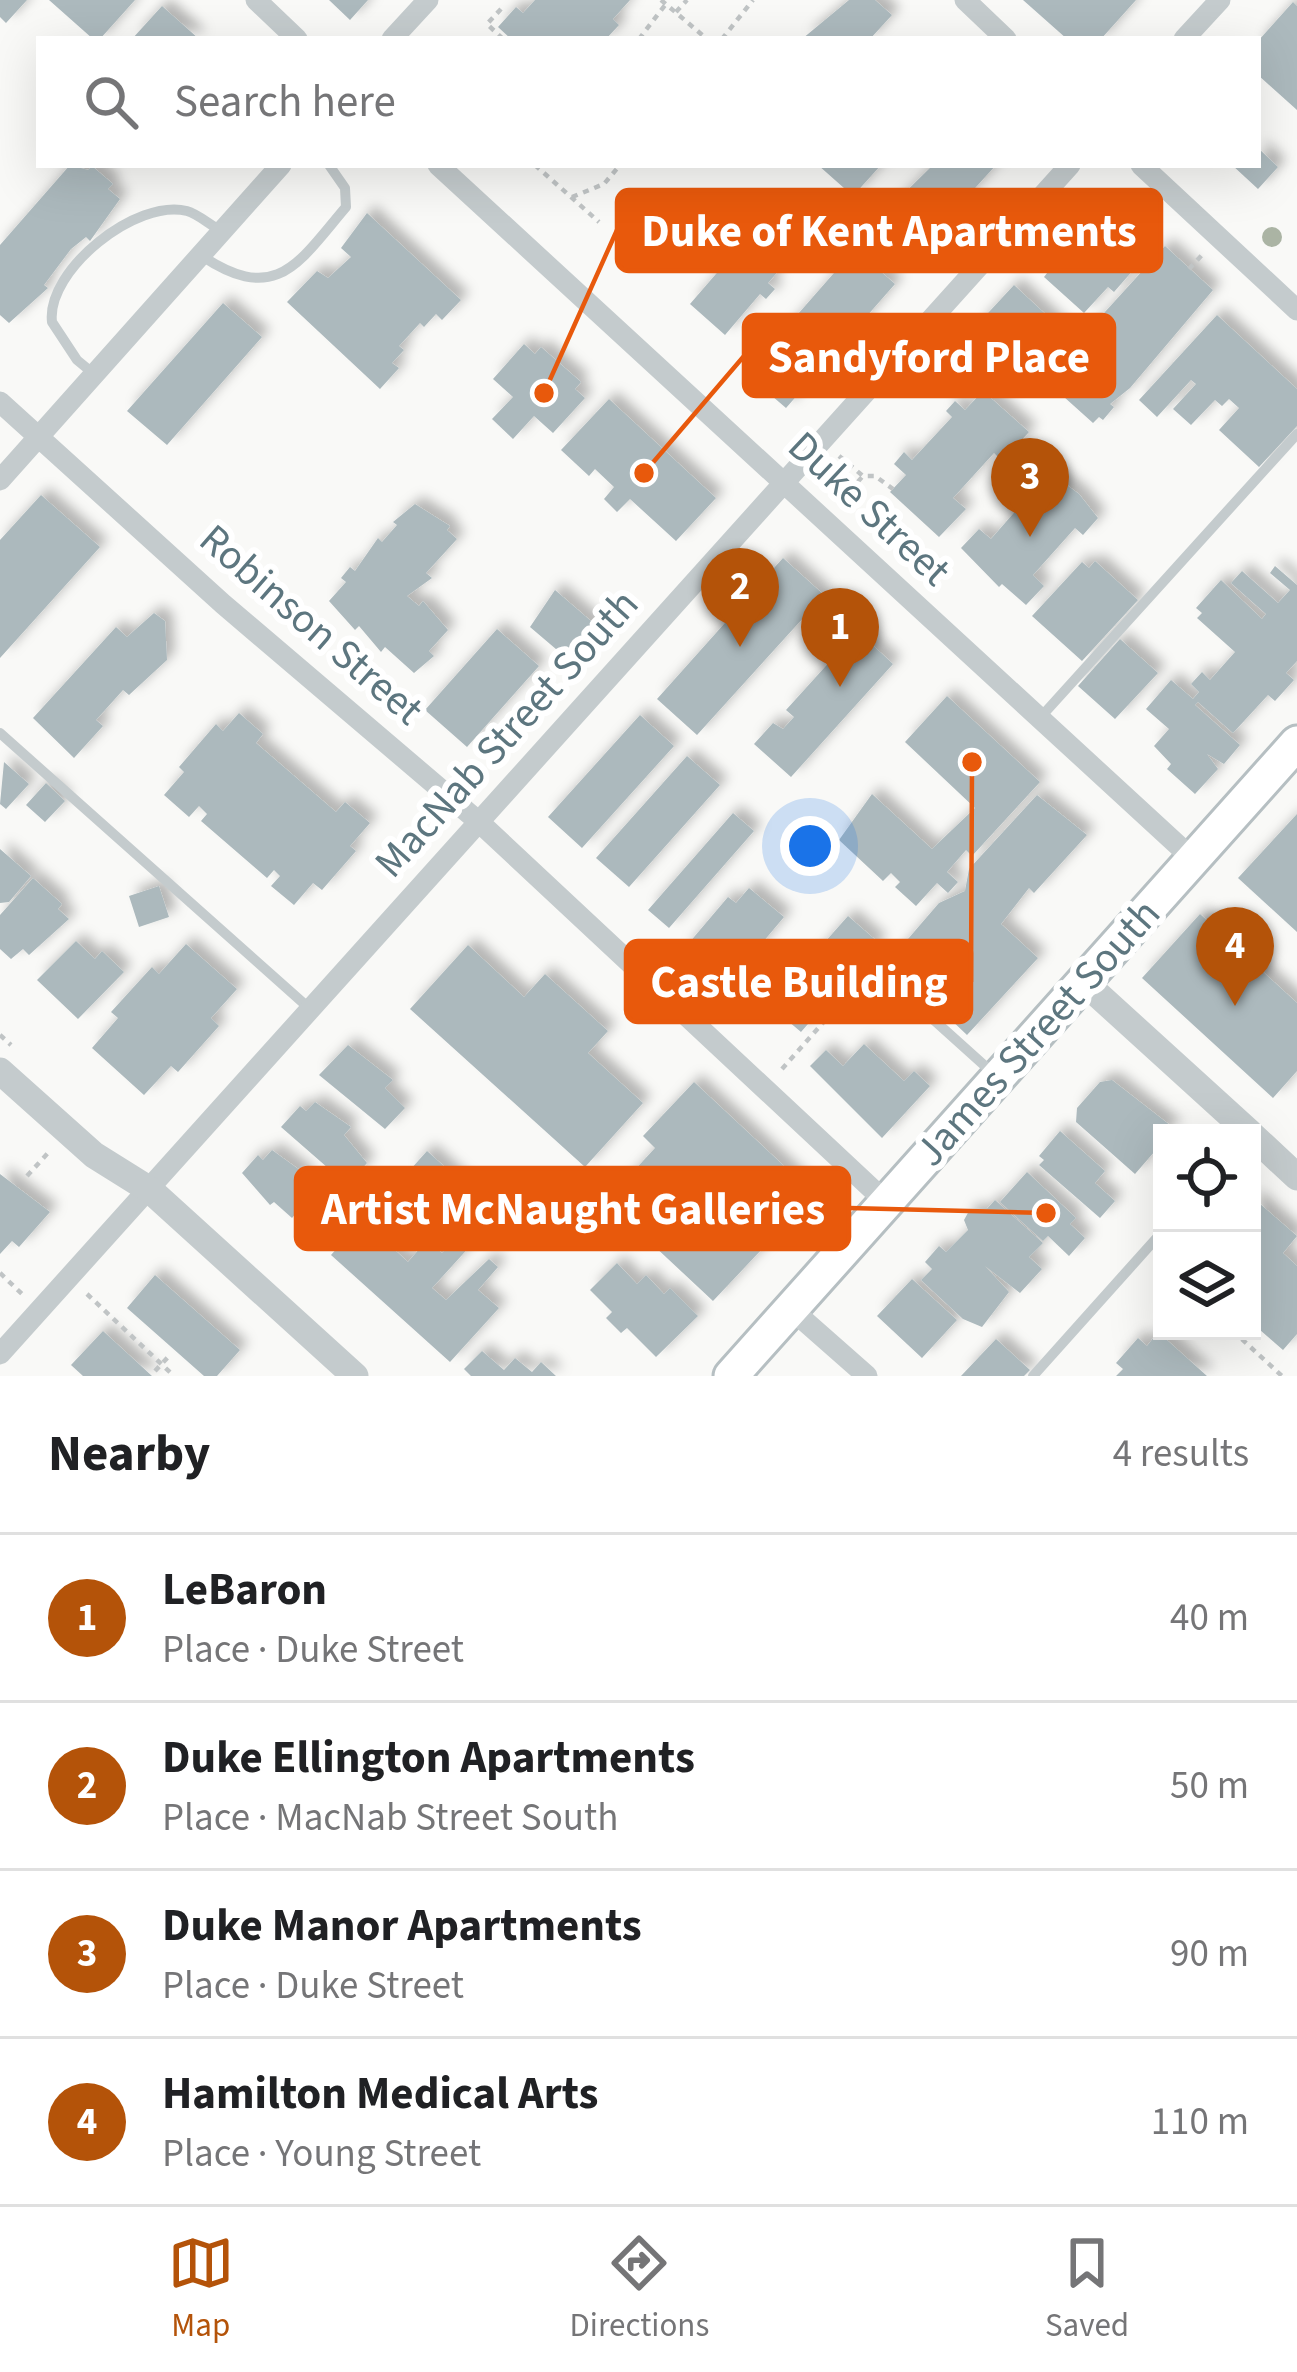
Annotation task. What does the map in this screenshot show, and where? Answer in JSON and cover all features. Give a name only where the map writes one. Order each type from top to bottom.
[{"type":"main road","name":"James Street South","points":[[731,1376],[1297,743]]},
{"type":"street","points":[[256,0],[294,36]]},
{"type":"street","points":[[395,36],[428,0]]},
{"type":"street","points":[[965,0],[1003,36]]},
{"type":"street","points":[[1187,36],[1220,0]]},
{"type":"street","points":[[0,480],[278,168]]},
{"type":"street","name":"Duke Street","points":[[441,168],[1194,860]]},
{"type":"street","name":"MacNab Street South","points":[[0,1354],[1067,168]]},
{"type":"street","points":[[1144,168],[1297,310]]},
{"type":"street","name":"Robinson Street","points":[[0,402],[479,822],[886,1202]]},
{"type":"street","points":[[1084,983],[1240,1124]]},
{"type":"street","points":[[0,1071],[94,1155],[150,1190],[355,1376]]},
{"type":"street","points":[[1261,1143],[1297,1177]]},
{"type":"street","points":[[791,1310],[867,1376]]},
{"type":"lane","points":[[202,256],[229,274],[269,279],[288,274],[346,207],[345,188],[330,168]]},
{"type":"lane","points":[[95,375],[77,360],[52,322],[56,292],[68,272],[126,222],[155,213],[186,210],[223,232]]},
{"type":"lane","points":[[1039,718],[1297,434]]},
{"type":"lane","points":[[0,733],[312,1011]]},
{"type":"lane","points":[[886,977],[998,1078]]},
{"type":"lane","points":[[1033,1376],[1153,1242]]},
{"type":"path","points":[[676,12],[687,0]]},
{"type":"path","points":[[724,36],[753,0]]},
{"type":"path","points":[[641,36],[664,2],[704,36]]},
{"type":"path","points":[[500,36],[487,24],[501,9]]},
{"type":"path","points":[[539,168],[598,222]]},
{"type":"path","points":[[572,197],[604,184],[617,168]]},
{"type":"path","points":[[1190,268],[1199,259]]},
{"type":"path","points":[[839,455],[863,476],[875,476],[892,489]]},
{"type":"path","points":[[838,504],[863,476]]},
{"type":"path","points":[[762,1091],[853,989],[844,983]]},
{"type":"path","points":[[70,1278],[174,1376]]},
{"type":"path","points":[[1243,1340],[1282,1376]]},
{"type":"path","points":[[155,1371],[170,1356]]},
{"type":"building","points":[[0,0],[27,0],[6,23],[0,17]]},
{"type":"building","points":[[49,0],[135,0],[103,36],[90,36]]},
{"type":"building","points":[[329,0],[368,0],[350,20]]},
{"type":"building","points":[[535,0],[630,0],[613,19],[619,25],[609,36],[508,36],[498,27],[516,7],[523,13]]},
{"type":"building","points":[[849,0],[875,0],[892,15],[873,36],[806,36]]},
{"type":"building","points":[[1023,0],[1136,0],[1104,36],[1064,36]]},
{"type":"building","points":[[1293,2],[1297,6],[1297,110],[1261,78],[1261,38]]},
{"type":"building","points":[[162,6],[196,36],[135,36]]},
{"type":"building","points":[[1261,151],[1278,167],[1258,189],[1235,168],[1261,168]]},
{"type":"building","points":[[67,168],[94,168],[113,184],[108,189],[120,199],[90,241],[86,237],[71,249],[44,285],[48,288],[9,323],[0,315],[0,245]]},
{"type":"building","points":[[821,168],[878,168],[853,196]]},
{"type":"building","points":[[930,168],[993,168],[916,253],[878,219]]},
{"type":"building","points":[[1098,207],[1122,228],[1130,219],[1143,231],[1135,239],[1149,252],[1114,292],[1108,287],[1084,313],[1044,277]]},
{"type":"building","points":[[367,213],[461,300],[442,320],[436,314],[424,327],[420,323],[399,346],[404,350],[392,363],[399,368],[380,389],[287,302],[317,271],[328,278],[351,257],[341,248]]},
{"type":"building","points":[[767,215],[801,245],[768,283],[775,289],[766,299],[760,294],[725,335],[690,304]]},
{"type":"building","points":[[1165,246],[1213,290],[1130,388],[1110,404],[1114,407],[1103,420],[1099,417],[1093,423],[1044,379]]},
{"type":"building","points":[[855,249],[895,284],[786,408],[751,378],[789,334],[784,330]]},
{"type":"building","points":[[1014,285],[1067,334],[1029,376],[976,326]]},
{"type":"building","points":[[223,303],[262,337],[167,445],[127,411]]},
{"type":"building","points":[[1217,315],[1297,389],[1297,426],[1259,467],[1219,430],[1239,408],[1229,399],[1222,406],[1215,400],[1191,425],[1173,409],[1196,384],[1191,380],[1157,417],[1139,400]]},
{"type":"building","points":[[524,344],[535,354],[541,347],[581,382],[575,389],[585,398],[553,433],[534,416],[513,439],[492,419],[513,397],[493,379]]},
{"type":"building","points":[[983,391],[1029,432],[1002,461],[994,453],[953,498],[966,509],[939,537],[890,492],[906,475],[894,464],[904,452],[912,460],[952,417],[946,411],[955,401],[965,410]]},
{"type":"building","points":[[609,399],[716,498],[676,541],[630,499],[617,512],[604,499],[614,487],[595,469],[589,476],[561,450]]},
{"type":"building","points":[[1040,465],[1079,494],[1098,518],[1083,535],[1075,528],[1033,575],[1044,586],[1026,605],[1002,584],[999,587],[961,548],[979,529],[991,539],[1034,490],[1025,482]]},
{"type":"building","points":[[41,495],[100,547],[0,658],[0,540]]},
{"type":"building","points":[[415,504],[450,526],[447,530],[457,539],[426,573],[432,578],[407,596],[419,606],[423,601],[448,630],[429,651],[434,656],[414,673],[385,647],[381,652],[359,626],[355,630],[329,601],[346,582],[341,578],[350,567],[355,571],[378,538],[382,542],[397,525],[393,522]]},
{"type":"building","points":[[783,558],[824,595],[697,735],[657,699]]},
{"type":"building","points":[[1095,561],[1138,600],[1082,661],[1032,616],[1082,562],[1089,568]]},
{"type":"building","points":[[1275,566],[1297,585],[1297,661],[1286,673],[1294,680],[1275,701],[1268,695],[1233,733],[1198,702],[1195,705],[1240,745],[1224,764],[1207,754],[1218,769],[1195,794],[1167,769],[1171,764],[1154,746],[1169,729],[1146,709],[1171,680],[1193,699],[1199,692],[1191,684],[1202,672],[1210,680],[1235,652],[1197,618],[1202,613],[1196,608],[1221,580],[1262,619],[1266,614],[1231,583],[1242,571],[1278,603],[1290,590],[1270,573]]},
{"type":"building","points":[[555,590],[599,628],[570,661],[530,627]]},
{"type":"building","points":[[154,613],[165,621],[167,660],[129,695],[123,690],[96,720],[103,726],[74,758],[33,718],[116,627],[127,637]]},
{"type":"building","points":[[851,625],[893,664],[791,777],[754,744],[773,723],[783,729],[794,717],[786,710],[834,657],[824,648]]},
{"type":"building","points":[[497,629],[539,666],[467,747],[425,710]]},
{"type":"building","points":[[1120,639],[1158,673],[1115,719],[1078,686]]},
{"type":"building","points":[[947,696],[1040,782],[972,856],[966,850],[947,872],[958,882],[948,893],[937,883],[916,906],[895,887],[900,882],[891,873],[883,881],[839,840],[872,794],[932,849],[975,808],[905,742]]},
{"type":"building","points":[[239,713],[263,734],[256,743],[336,812],[345,802],[370,823],[350,846],[356,851],[322,890],[313,883],[294,905],[271,886],[280,876],[274,870],[267,878],[201,821],[207,814],[199,806],[189,817],[164,795],[184,772],[179,767],[216,724],[223,731]]},
{"type":"building","points":[[640,715],[674,746],[582,848],[548,817]]},
{"type":"building","points":[[687,756],[720,785],[629,887],[596,858]]},
{"type":"building","points":[[4,762],[29,784],[6,809],[0,804]]},
{"type":"building","points":[[46,783],[65,801],[45,822],[26,805]]},
{"type":"building","points":[[1037,795],[1087,835],[1034,893],[1029,888],[1001,924],[1038,958],[967,1035],[889,961],[939,903],[965,891],[969,869]]},
{"type":"building","points":[[733,813],[754,831],[669,928],[648,910]]},
{"type":"building","points":[[1297,814],[1297,932],[1238,878]]},
{"type":"building","points":[[0,849],[31,876],[9,902],[0,903]]},
{"type":"building","points":[[33,878],[62,904],[58,909],[69,919],[29,955],[23,949],[11,959],[0,949],[0,915]]},
{"type":"building","points":[[159,886],[169,917],[139,927],[129,896]]},
{"type":"building","points":[[749,888],[784,917],[726,986],[683,950],[728,897],[736,903]]},
{"type":"building","points":[[1200,914],[1297,1003],[1297,1071],[1273,1098],[1142,978]]},
{"type":"building","points":[[848,916],[879,943],[801,1032],[769,1005]]},
{"type":"building","points":[[76,941],[95,959],[102,951],[124,972],[78,1019],[37,980]]},
{"type":"building","points":[[186,944],[237,989],[211,1018],[219,1026],[178,1072],[171,1066],[144,1095],[92,1048],[118,1018],[111,1012],[152,967],[159,974]]},
{"type":"building","points":[[468,945],[524,997],[545,974],[608,1031],[588,1053],[643,1103],[585,1167],[410,1009]]},
{"type":"building","points":[[864,1044],[904,1081],[914,1071],[930,1086],[882,1138],[810,1066],[826,1050],[843,1066]]},
{"type":"building","points":[[348,1045],[393,1080],[385,1088],[405,1108],[385,1129],[319,1075]]},
{"type":"building","points":[[1112,1080],[1169,1124],[1153,1124],[1153,1153],[1135,1174],[1076,1122],[1077,1108],[1100,1082]]},
{"type":"building","points":[[694,1082],[814,1194],[713,1301],[606,1201],[655,1148],[643,1136]]},
{"type":"building","points":[[315,1102],[351,1127],[344,1135],[367,1163],[352,1180],[340,1170],[336,1175],[281,1127],[300,1106],[306,1111]]},
{"type":"building","points":[[1060,1131],[1105,1171],[1095,1183],[1115,1201],[1100,1218],[1039,1165],[1044,1160],[1039,1156]]},
{"type":"building","points":[[272,1150],[308,1176],[301,1184],[329,1210],[313,1227],[297,1212],[292,1218],[274,1202],[270,1205],[242,1173],[258,1155],[263,1160]]},
{"type":"building","points":[[427,1151],[466,1186],[448,1205],[410,1170]]},
{"type":"building","points":[[1027,1172],[1076,1218],[1070,1224],[1085,1238],[1069,1256],[1048,1236],[1043,1241],[1000,1202]]},
{"type":"building","points":[[0,1174],[50,1212],[19,1247],[12,1241],[0,1254]]},
{"type":"building","points":[[382,1198],[389,1204],[394,1199],[415,1218],[411,1223],[417,1228],[396,1251],[408,1262],[427,1240],[442,1253],[462,1232],[473,1243],[432,1288],[446,1300],[489,1259],[498,1267],[478,1290],[499,1308],[450,1362],[331,1255]]},
{"type":"building","points":[[995,1200],[1043,1243],[1029,1257],[1042,1269],[1020,1293],[985,1266],[1009,1292],[982,1327],[963,1319],[921,1280],[932,1269],[925,1262],[939,1246],[946,1252],[968,1230],[964,1220],[969,1211],[984,1212]]},
{"type":"building","points":[[1261,1205],[1297,1236],[1283,1253],[1297,1266],[1297,1334],[1283,1350],[1261,1331]]},
{"type":"building","points":[[617,1263],[637,1284],[646,1275],[664,1294],[670,1288],[698,1316],[656,1357],[627,1328],[621,1333],[606,1318],[612,1312],[590,1290]]},
{"type":"building","points":[[155,1275],[240,1350],[217,1376],[204,1376],[127,1308]]},
{"type":"building","points":[[912,1279],[957,1320],[922,1358],[877,1316]]},
{"type":"building","points":[[103,1331],[152,1376],[83,1376],[71,1365]]},
{"type":"building","points":[[1138,1338],[1147,1346],[1153,1338],[1167,1340],[1207,1376],[1116,1376],[1123,1369],[1116,1363]]},
{"type":"building","points":[[996,1339],[1030,1370],[1024,1376],[961,1376]]},
{"type":"building","points":[[482,1351],[504,1370],[515,1358],[532,1372],[541,1362],[556,1376],[471,1376],[464,1369]]},
{"type":"place","name":"Duke of Kent Apartments","points":[[544,393]]},
{"type":"place","name":"Sandyford Place","points":[[644,473]]},
{"type":"place","name":"Duke Manor Apartments","points":[[1030,537]]},
{"type":"place","name":"Duke Ellington Apartments","points":[[740,647]]},
{"type":"place","name":"LeBaron","points":[[840,687]]},
{"type":"place","name":"Castle Building","points":[[972,762]]},
{"type":"place","name":"Hamilton Medical Arts","points":[[1235,1006]]},
{"type":"place","name":"Artist McNaught Galleries","points":[[1046,1213]]}]
